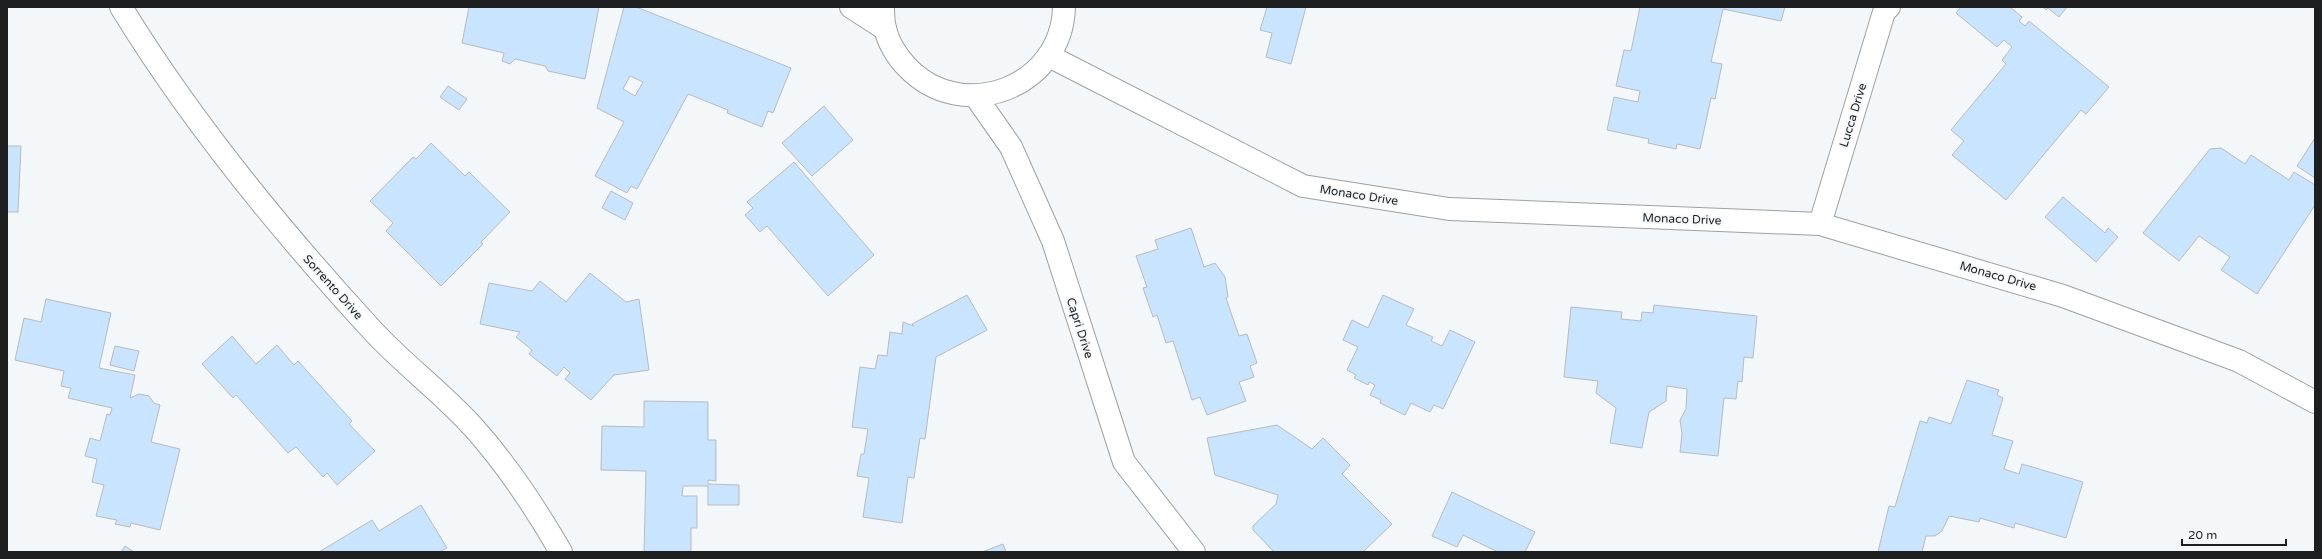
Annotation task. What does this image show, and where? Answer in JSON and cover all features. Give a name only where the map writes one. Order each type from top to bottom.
[{"type":"street","name":"Sorrento Drive","points":[[121,7],[158,67],[280,228],[374,332],[474,427],[528,495],[561,552]]},
{"type":"street","points":[[850,7],[885,29]]},
{"type":"street","points":[[883,7],[885,29],[898,57],[918,79],[946,92],[976,97],[1004,91],[1029,77],[1049,56],[1059,37],[1064,7]]},
{"type":"street","name":"Lucca Drive","points":[[1820,224],[1884,12],[1889,7]]},
{"type":"street","name":"Monaco Drive","points":[[1049,56],[1303,186],[1449,209],[1820,224],[2063,296],[2239,361],[2315,402]]},
{"type":"street","name":"Capri Drive","points":[[976,97],[1011,147],[1052,241],[1124,462],[1194,552]]},
{"type":"building","points":[[469,7],[599,7],[585,79],[548,71],[545,66],[515,59],[510,64],[502,61],[504,53],[462,43]]},
{"type":"building","points":[[624,7],[636,7],[791,68],[773,113],[768,111],[762,127],[727,113],[728,110],[688,94],[637,189],[631,186],[627,193],[595,176],[624,122],[597,108]],"holes":[[[630,76],[643,82],[635,96],[623,89]]]},
{"type":"building","points":[[1267,7],[1306,7],[1291,64],[1266,57],[1272,33],[1260,30]]},
{"type":"building","points":[[1640,7],[1785,7],[1781,21],[1723,9],[1711,62],[1722,64],[1715,99],[1711,98],[1700,149],[1677,144],[1676,149],[1648,143],[1649,139],[1607,130],[1614,97],[1638,102],[1640,91],[1616,86],[1624,50],[1631,51]]},
{"type":"building","points":[[1961,7],[2010,7],[2022,17],[2019,21],[2025,26],[2029,21],[2109,87],[2086,114],[2081,110],[2006,200],[1952,155],[1964,141],[1951,130],[2006,64],[2002,60],[2012,47],[2004,40],[1997,47],[1956,13]]},
{"type":"building","points":[[2043,7],[2067,7],[2059,17],[2048,8],[2046,10]]},
{"type":"building","points":[[448,86],[467,99],[459,110],[440,97]]},
{"type":"building","points":[[824,106],[853,140],[812,176],[782,143]]},
{"type":"building","points":[[2315,138],[2315,178],[2297,166]]},
{"type":"building","points":[[431,143],[465,176],[469,172],[510,212],[481,242],[483,244],[441,286],[386,231],[393,223],[370,201],[413,157],[416,159]]},
{"type":"building","points":[[7,146],[21,146],[18,212],[7,212]]},
{"type":"building","points":[[2221,148],[2245,164],[2251,155],[2289,180],[2294,172],[2315,185],[2315,205],[2257,294],[2221,270],[2230,257],[2199,236],[2179,261],[2143,233],[2210,149]]},
{"type":"building","points":[[794,162],[874,255],[828,296],[767,226],[760,232],[745,215],[753,208],[747,202]]},
{"type":"building","points":[[611,191],[633,203],[625,220],[602,208]]},
{"type":"building","points":[[2063,197],[2105,233],[2108,228],[2118,237],[2096,262],[2045,217]]},
{"type":"building","points":[[1191,228],[1204,267],[1215,263],[1225,277],[1228,297],[1226,298],[1239,336],[1247,334],[1257,363],[1250,366],[1254,377],[1239,382],[1246,401],[1207,415],[1200,397],[1192,400],[1173,341],[1166,343],[1157,315],[1153,317],[1143,288],[1147,287],[1136,256],[1158,249],[1155,240]]},
{"type":"building","points":[[590,273],[626,302],[639,299],[649,370],[614,375],[591,400],[565,379],[570,373],[564,367],[557,376],[529,354],[532,350],[516,337],[520,332],[480,324],[489,283],[532,291],[540,281],[566,302]]},
{"type":"building","points":[[967,295],[987,330],[936,357],[925,439],[920,438],[914,478],[908,477],[902,523],[863,517],[869,478],[857,476],[861,454],[864,454],[868,429],[852,427],[860,367],[875,369],[878,355],[887,356],[890,332],[902,334],[903,322],[914,326],[912,324]]},
{"type":"building","points":[[1383,295],[1414,309],[1406,325],[1433,337],[1431,341],[1442,346],[1450,330],[1475,342],[1443,409],[1434,405],[1430,412],[1411,403],[1405,415],[1380,403],[1381,400],[1370,395],[1375,385],[1369,382],[1368,385],[1354,378],[1356,375],[1347,370],[1358,347],[1343,340],[1352,320],[1368,328]]},
{"type":"building","points":[[46,299],[111,313],[99,368],[135,375],[130,398],[139,394],[149,396],[154,403],[160,405],[151,442],[180,449],[160,530],[131,523],[130,527],[115,524],[117,520],[96,516],[104,485],[92,482],[97,459],[85,456],[90,438],[100,441],[107,414],[110,415],[112,408],[68,398],[71,388],[61,386],[64,371],[15,360],[24,318],[41,322]]},
{"type":"building","points":[[1654,305],[1757,316],[1753,358],[1744,357],[1742,382],[1738,381],[1736,399],[1724,398],[1718,456],[1680,452],[1682,434],[1680,420],[1686,409],[1687,389],[1667,386],[1666,401],[1649,412],[1642,448],[1610,443],[1616,408],[1596,393],[1598,381],[1564,377],[1571,307],[1622,312],[1621,319],[1641,321],[1642,312],[1653,313]]},
{"type":"building","points":[[232,336],[256,364],[277,345],[294,365],[298,361],[352,421],[349,424],[375,451],[337,485],[327,473],[323,477],[296,447],[288,453],[236,395],[233,398],[202,364]]},
{"type":"building","points":[[115,346],[139,351],[134,371],[110,365]]},
{"type":"building","points":[[1967,380],[1999,390],[1997,395],[2003,398],[1992,435],[2013,441],[2004,469],[2019,474],[2022,464],[2083,482],[2066,538],[2015,523],[2014,528],[1980,518],[1979,522],[1949,516],[1942,531],[1935,536],[1926,536],[1922,552],[1878,552],[1889,506],[1895,507],[1920,421],[1927,423],[1929,417],[1951,424]]},
{"type":"building","points":[[644,401],[708,402],[708,440],[716,440],[716,481],[708,480],[708,484],[739,485],[739,505],[708,505],[708,486],[683,486],[682,496],[697,496],[697,528],[691,528],[691,552],[644,552],[646,471],[601,470],[602,426],[644,427]]},
{"type":"building","points":[[1277,425],[1312,449],[1323,438],[1350,465],[1342,474],[1392,524],[1363,552],[1274,552],[1253,530],[1253,526],[1276,504],[1278,495],[1215,475],[1207,438]]},
{"type":"building","points":[[1452,492],[1535,532],[1525,552],[1498,552],[1463,535],[1457,547],[1432,536]]},
{"type":"building","points":[[421,505],[447,548],[439,552],[319,552],[372,520],[379,531]]},
{"type":"building","points":[[1003,544],[1006,552],[982,552]]},
{"type":"building","points":[[125,546],[134,552],[121,552]]}]
